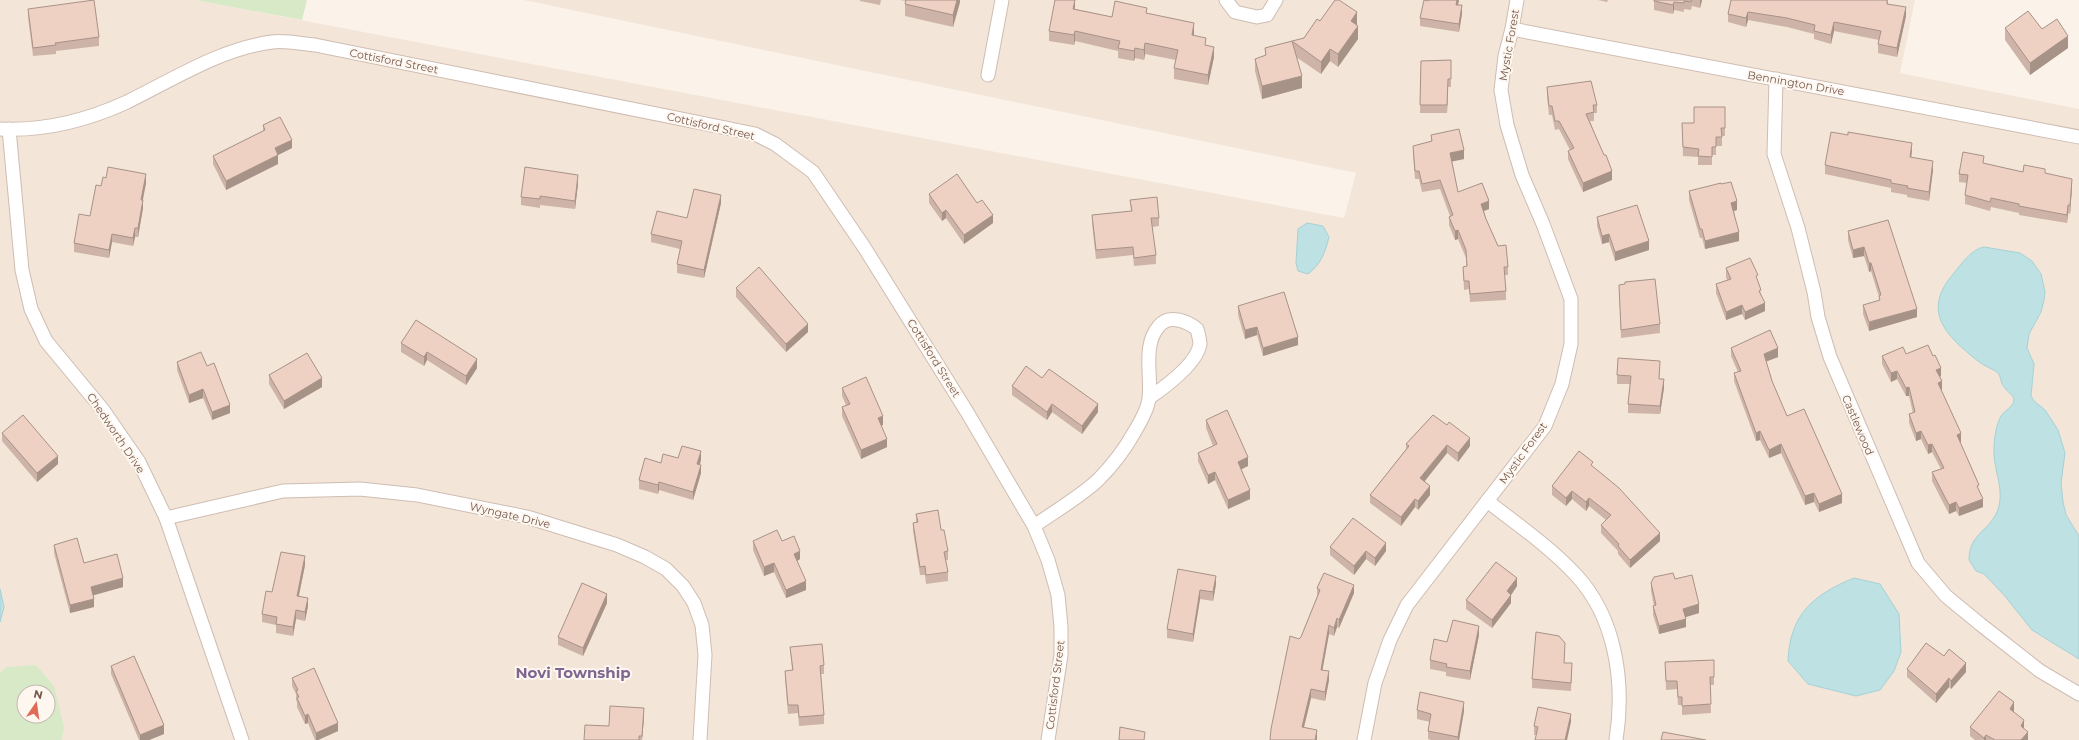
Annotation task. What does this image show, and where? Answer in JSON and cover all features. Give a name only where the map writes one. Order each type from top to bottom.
[{"type":"street","points":[[988,75],[1002,0]]},
{"type":"street","points":[[1226,0],[1235,12],[1257,17],[1267,15],[1276,0]]},
{"type":"street","name":"Mystic Forest","points":[[1364,740],[1375,683],[1390,640],[1407,605],[1545,426],[1562,384],[1571,344],[1571,299],[1543,224],[1522,175],[1507,120],[1501,90],[1505,56],[1517,0]]},
{"type":"street","name":"Bennington Drive","points":[[1512,29],[2079,137]]},
{"type":"street","name":"Cottisford Street","points":[[4,129],[45,126],[82,119],[126,102],[160,84],[226,54],[245,47],[274,42],[315,45],[755,134],[775,144],[813,172],[864,247],[959,399],[1034,526],[1048,560],[1058,595],[1061,627],[1061,655],[1048,740]]},
{"type":"street","name":"Castlewood","points":[[1776,79],[1774,154],[1799,234],[1814,292],[1818,318],[1830,357],[1918,563],[1946,596],[1980,624],[2040,671],[2079,694]]},
{"type":"street","name":"Chedworth Drive","points":[[4,129],[22,270],[31,309],[46,341],[103,410],[139,462],[166,518],[242,740]]},
{"type":"street","points":[[1034,526],[1098,480],[1122,452],[1142,419],[1150,398],[1148,360],[1154,335],[1159,325],[1169,321],[1181,319],[1197,329],[1200,344],[1192,361],[1166,386],[1150,398]]},
{"type":"street","name":"Wyngate Drive","points":[[166,518],[283,491],[360,489],[418,495],[527,517],[617,545],[645,557],[666,569],[683,586],[694,603],[702,625],[705,655],[700,740]]},
{"type":"street","points":[[1487,501],[1576,575],[1594,600],[1606,625],[1616,657],[1619,722],[1616,740]]},
{"type":"shaded area","points":[[0,0],[195,0],[1344,218],[1356,173],[524,0],[1915,0],[1900,73],[2079,109],[2079,740],[0,740]]},
{"type":"green space","points":[[195,0],[307,0],[302,20]]},
{"type":"green space","points":[[36,665],[52,684],[16,684],[16,724],[56,724],[56,694],[64,727],[62,740],[0,740],[0,673],[6,667]]},
{"type":"water","points":[[1307,223],[1323,226],[1329,237],[1322,258],[1308,274],[1298,271],[1296,263],[1298,229]]},
{"type":"water","points":[[1984,247],[2020,253],[2032,261],[2041,274],[2045,292],[2044,300],[2041,312],[2029,334],[2027,348],[2034,364],[2031,396],[2034,401],[2045,410],[2058,430],[2065,453],[2061,483],[2063,502],[2066,515],[2079,536],[2079,659],[2032,630],[2004,595],[1984,574],[1976,571],[1969,560],[1972,544],[1997,512],[2000,488],[1994,457],[1995,437],[2001,416],[2014,402],[2014,400],[2003,385],[1999,374],[1978,361],[1947,332],[1941,322],[1938,311],[1939,299],[1944,287],[1967,257]]},
{"type":"water","points":[[1854,578],[1880,584],[1899,614],[1901,652],[1894,671],[1880,690],[1856,696],[1808,684],[1788,661],[1793,631],[1806,608],[1827,592]]},
{"type":"water","points":[[0,589],[4,607],[0,622]]},
{"type":"building","points":[[94,0],[99,37],[55,43],[56,45],[33,48],[28,9]]},
{"type":"building","points":[[906,0],[957,0],[953,15],[905,4]]},
{"type":"building","points":[[1055,0],[1075,0],[1073,9],[1112,17],[1115,1],[1147,8],[1146,13],[1194,23],[1192,35],[1206,38],[1205,45],[1214,47],[1208,75],[1174,68],[1178,50],[1145,43],[1144,50],[1135,48],[1134,51],[1118,48],[1120,41],[1075,31],[1074,35],[1049,31]]},
{"type":"building","points":[[1335,0],[1339,0],[1357,12],[1351,21],[1358,26],[1338,54],[1330,49],[1321,62],[1292,41],[1304,38],[1317,19],[1320,21]]},
{"type":"building","points":[[1424,0],[1457,0],[1456,5],[1462,5],[1459,24],[1420,18]]},
{"type":"building","points":[[1654,0],[1692,0],[1691,2],[1684,1],[1684,3],[1674,2],[1673,5]]},
{"type":"building","points":[[1731,0],[1887,0],[1887,4],[1906,7],[1897,48],[1878,44],[1881,31],[1834,22],[1831,35],[1814,31],[1815,25],[1787,18],[1748,12],[1746,18],[1728,14]]},
{"type":"building","points":[[2028,11],[2042,29],[2057,19],[2068,36],[2030,63],[2005,28]]},
{"type":"building","points":[[1292,41],[1302,76],[1262,86],[1255,59],[1266,55],[1265,48]]},
{"type":"building","points":[[1451,60],[1451,79],[1448,79],[1447,105],[1420,105],[1421,61]]},
{"type":"building","points":[[1591,81],[1597,105],[1593,105],[1594,112],[1586,114],[1612,171],[1583,183],[1568,151],[1574,148],[1559,121],[1555,121],[1552,106],[1549,106],[1547,87]]},
{"type":"building","points":[[1694,107],[1725,107],[1725,128],[1721,128],[1722,137],[1716,137],[1716,147],[1712,147],[1712,157],[1698,156],[1699,149],[1683,147],[1682,123],[1694,123]]},
{"type":"building","points":[[280,117],[292,140],[275,148],[278,155],[226,181],[213,156],[265,130],[263,125]]},
{"type":"building","points":[[1459,129],[1464,150],[1450,153],[1458,192],[1482,183],[1489,201],[1481,204],[1486,219],[1498,246],[1506,245],[1508,267],[1504,267],[1506,291],[1470,294],[1469,281],[1464,281],[1463,267],[1467,266],[1466,250],[1458,230],[1455,231],[1449,217],[1453,215],[1440,180],[1422,184],[1419,171],[1415,171],[1413,146],[1432,141],[1431,135]]},
{"type":"building","points":[[1831,132],[1848,135],[1848,132],[1912,143],[1910,157],[1933,161],[1929,192],[1891,183],[1891,180],[1825,165]]},
{"type":"building","points":[[1963,152],[1984,156],[1983,163],[2023,172],[2024,165],[2045,169],[2045,173],[2072,179],[2070,205],[2068,205],[2067,215],[2019,206],[2019,204],[1991,198],[1990,202],[1965,195],[1968,175],[1959,174]]},
{"type":"building","points":[[108,167],[146,174],[138,228],[135,228],[133,238],[112,234],[109,250],[74,243],[79,214],[90,216],[96,185],[101,186],[103,177],[106,178]]},
{"type":"building","points":[[525,167],[578,175],[575,201],[540,196],[540,199],[521,197]]},
{"type":"building","points":[[957,174],[977,203],[982,200],[993,215],[964,235],[946,210],[942,213],[929,194]]},
{"type":"building","points":[[1731,182],[1737,201],[1731,203],[1739,232],[1705,241],[1689,191]]},
{"type":"building","points":[[694,189],[721,195],[704,270],[677,264],[682,241],[651,234],[657,211],[687,218]]},
{"type":"building","points":[[1157,197],[1159,218],[1151,218],[1156,255],[1134,258],[1133,247],[1096,250],[1092,215],[1132,211],[1130,200]]},
{"type":"building","points":[[1637,205],[1649,241],[1615,252],[1609,234],[1602,236],[1597,217]]},
{"type":"building","points":[[1888,220],[1917,309],[1869,322],[1863,305],[1880,300],[1879,296],[1881,295],[1871,263],[1869,263],[1864,247],[1853,250],[1848,231]]},
{"type":"building","points":[[1750,258],[1758,275],[1756,276],[1761,290],[1759,291],[1765,303],[1745,312],[1742,305],[1726,312],[1716,284],[1731,279],[1726,268]]},
{"type":"building","points":[[759,267],[808,324],[786,344],[736,288]]},
{"type":"building","points":[[1655,279],[1660,324],[1621,330],[1619,285],[1625,284],[1625,282]]},
{"type":"building","points":[[1284,292],[1298,337],[1263,348],[1257,327],[1245,330],[1238,306]]},
{"type":"building","points":[[416,320],[477,359],[466,376],[427,352],[424,357],[401,343]]},
{"type":"building","points":[[1770,330],[1778,348],[1764,354],[1772,381],[1787,416],[1804,409],[1842,494],[1819,504],[1814,493],[1805,496],[1781,444],[1769,450],[1760,431],[1756,433],[1734,373],[1741,371],[1731,348]]},
{"type":"building","points":[[1928,345],[1941,368],[1936,370],[1942,381],[1938,383],[1961,433],[1957,435],[1979,485],[1977,486],[1983,499],[1959,508],[1956,502],[1949,505],[1932,472],[1944,468],[1932,444],[1928,445],[1921,431],[1916,433],[1909,414],[1915,412],[1909,387],[1906,388],[1897,371],[1891,373],[1882,356],[1903,347],[1906,354]]},
{"type":"building","points":[[201,352],[207,366],[214,363],[230,405],[212,412],[203,389],[189,395],[177,362]]},
{"type":"building","points":[[307,353],[322,378],[284,401],[269,375]]},
{"type":"building","points":[[1618,358],[1660,361],[1659,379],[1664,379],[1660,406],[1628,404],[1631,376],[1617,375]]},
{"type":"building","points":[[1026,366],[1042,378],[1049,369],[1098,404],[1082,426],[1052,404],[1047,412],[1012,386]]},
{"type":"building","points":[[866,377],[883,416],[878,418],[887,439],[861,450],[842,407],[850,404],[842,388]]},
{"type":"building","points":[[1227,410],[1248,457],[1238,462],[1250,490],[1228,500],[1215,472],[1208,475],[1198,453],[1217,444],[1206,420]]},
{"type":"building","points":[[23,415],[58,456],[37,473],[2,433]]},
{"type":"building","points":[[1433,415],[1447,425],[1449,422],[1470,438],[1458,453],[1447,445],[1420,478],[1430,486],[1418,501],[1415,499],[1401,517],[1370,495],[1409,446],[1406,444]]},
{"type":"building","points":[[682,446],[701,451],[697,464],[701,465],[693,492],[659,482],[658,485],[639,480],[645,458],[661,463],[663,454],[678,458]]},
{"type":"building","points":[[1579,451],[1593,462],[1591,465],[1619,488],[1660,533],[1630,560],[1618,546],[1619,544],[1601,525],[1611,515],[1589,498],[1586,502],[1572,491],[1566,498],[1552,486]]},
{"type":"building","points":[[938,510],[941,530],[944,530],[948,551],[944,552],[948,572],[926,575],[925,566],[920,567],[913,523],[918,522],[916,514]]},
{"type":"building","points":[[1353,518],[1386,543],[1375,558],[1366,551],[1354,566],[1330,547]]},
{"type":"building","points":[[777,530],[782,541],[794,536],[800,551],[794,554],[806,581],[786,590],[774,563],[764,567],[753,541]]},
{"type":"building","points":[[77,538],[84,563],[117,554],[123,578],[91,587],[94,599],[70,605],[54,545]]},
{"type":"building","points":[[281,552],[305,556],[297,596],[308,598],[305,612],[296,610],[293,627],[276,624],[277,617],[262,614],[266,591],[272,592]]},
{"type":"building","points":[[1496,562],[1517,578],[1507,591],[1511,595],[1492,620],[1466,600]]},
{"type":"building","points":[[1178,569],[1216,576],[1213,592],[1200,590],[1193,634],[1167,629]]},
{"type":"building","points":[[1324,573],[1354,585],[1339,620],[1337,618],[1334,628],[1329,625],[1321,670],[1329,671],[1325,692],[1311,689],[1302,727],[1317,730],[1315,740],[1270,740],[1290,636],[1299,639],[1301,637],[1320,590],[1317,588]]},
{"type":"building","points":[[1673,573],[1675,579],[1692,575],[1699,604],[1683,609],[1686,619],[1659,626],[1653,606],[1656,605],[1651,583],[1654,577]]},
{"type":"building","points":[[582,583],[607,594],[583,648],[558,637]]},
{"type":"building","points":[[1453,620],[1479,626],[1470,671],[1446,667],[1447,664],[1430,660],[1434,639],[1447,642]]},
{"type":"building","points":[[1536,632],[1559,636],[1565,643],[1564,663],[1572,663],[1571,683],[1532,679]]},
{"type":"building","points":[[1926,643],[1944,656],[1949,649],[1966,663],[1951,681],[1949,678],[1936,694],[1907,669]]},
{"type":"building","points":[[822,644],[824,665],[820,666],[824,715],[799,717],[798,705],[788,705],[785,671],[793,670],[790,647]]},
{"type":"building","points":[[134,656],[164,725],[140,735],[111,666]]},
{"type":"building","points":[[1714,660],[1714,677],[1710,677],[1711,704],[1682,706],[1682,697],[1678,697],[1677,681],[1666,681],[1665,662]]},
{"type":"building","points":[[314,668],[338,723],[316,733],[308,714],[305,716],[297,698],[299,697],[296,691],[298,690],[292,678]]},
{"type":"building","points":[[1999,691],[2014,702],[2010,709],[2024,720],[2021,726],[2028,732],[2021,740],[1995,740],[1986,735],[1984,738],[1970,727]]},
{"type":"building","points":[[1420,692],[1464,702],[1458,737],[1428,731],[1431,714],[1417,710]]},
{"type":"building","points":[[610,706],[644,708],[642,736],[639,736],[639,740],[584,740],[585,725],[609,726]]},
{"type":"building","points":[[1538,707],[1571,714],[1565,740],[1535,740],[1538,727],[1534,726]]},
{"type":"building","points":[[1120,727],[1145,732],[1144,740],[1119,740]]},
{"type":"building","points":[[1663,732],[1706,740],[1661,740]]},
{"type":"district","name":"Novi Township","points":[[573,672]]}]
